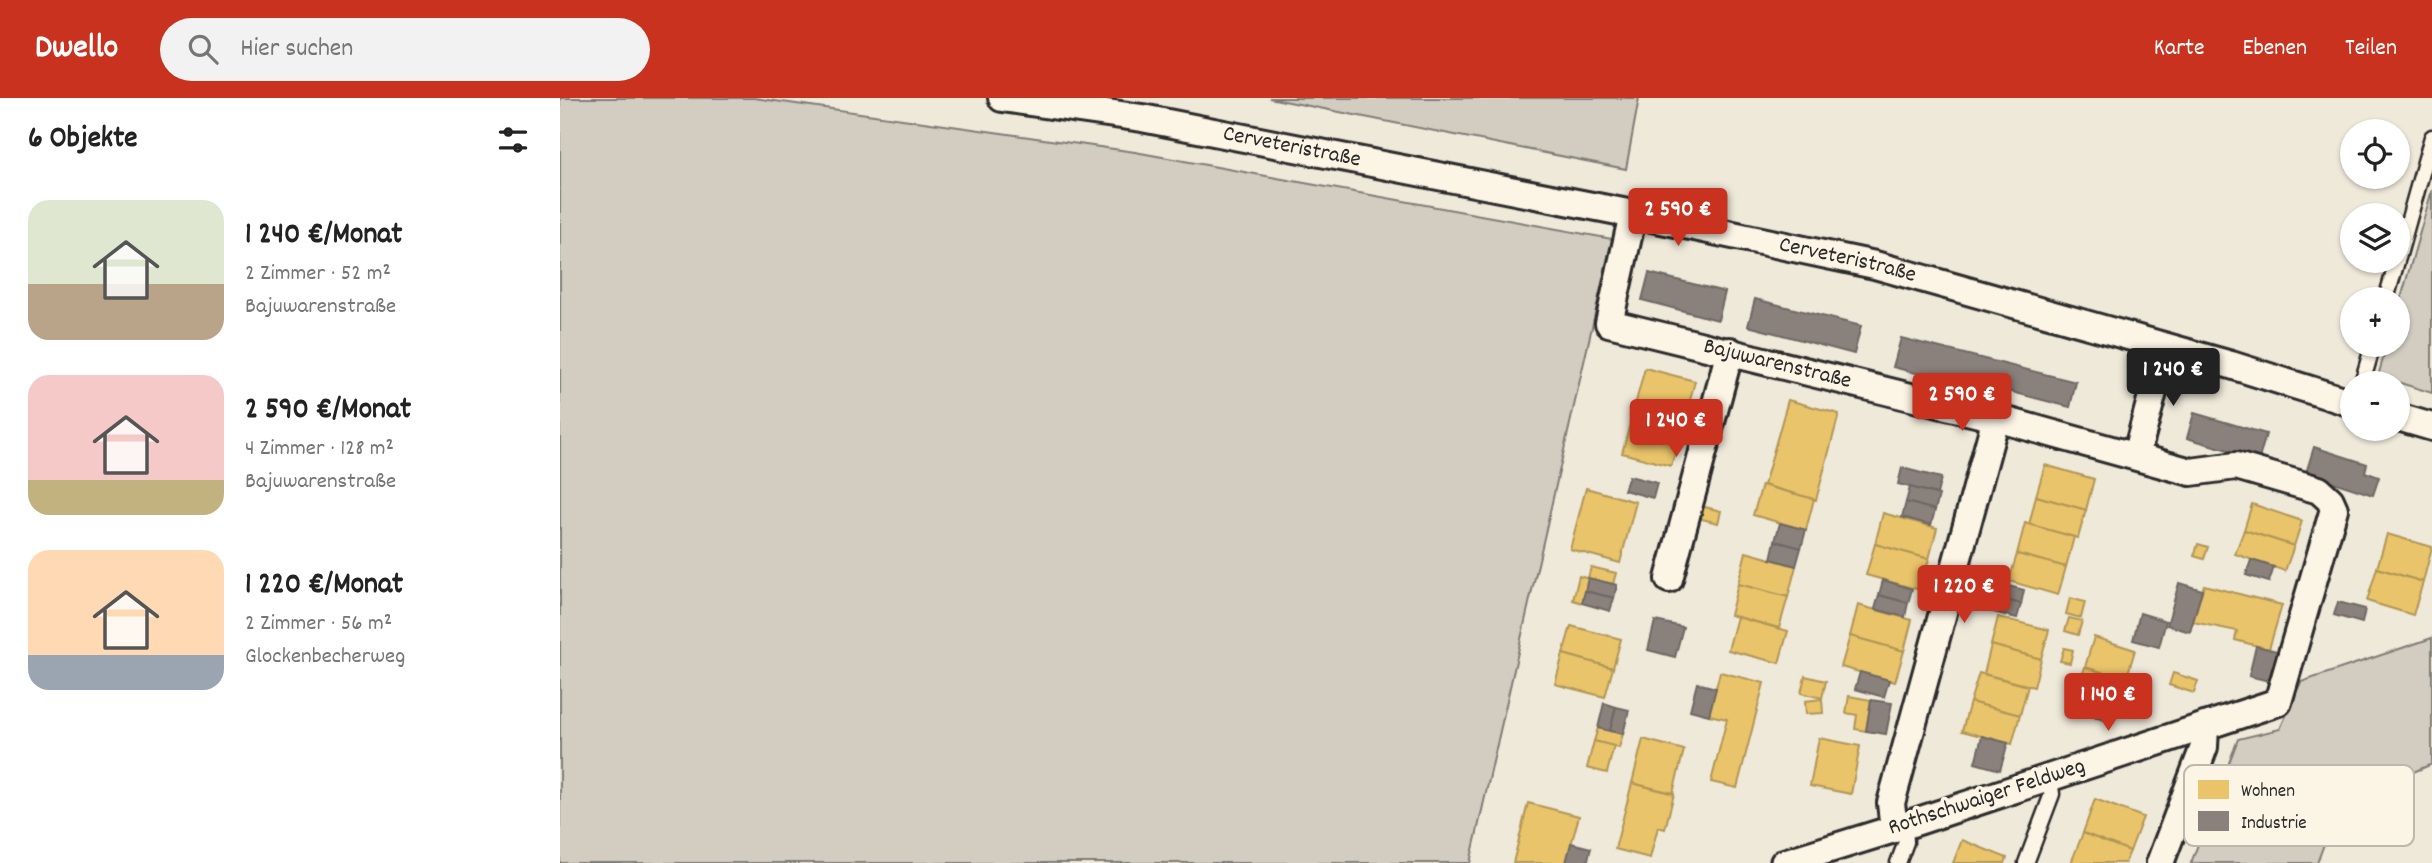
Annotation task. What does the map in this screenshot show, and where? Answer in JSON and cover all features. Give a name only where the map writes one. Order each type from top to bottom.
[{"type":"street","name":"Cerveteristraße","points":[[1002,98],[1142,118],[1633,214],[1875,265],[2340,399]]},
{"type":"street","name":"Bajuwarenstraße","points":[[1633,214],[1609,323],[1996,418],[2191,472],[2236,466],[2319,490],[2330,500],[2334,509]]},
{"type":"street","points":[[2136,456],[2165,347]]},
{"type":"street","points":[[1669,579],[1730,351]]},
{"type":"street","points":[[1899,828],[1891,803],[1996,418]]},
{"type":"street","points":[[2410,421],[2432,427]]},
{"type":"street","name":"Rothschwaiger Feldweg","points":[[1784,863],[1899,828],[2278,702],[2334,509]]},
{"type":"street","points":[[2197,765],[2204,747],[2205,726]]},
{"type":"street","points":[[2160,863],[2184,800]]},
{"type":"lane","points":[[2410,214],[2432,137]]},
{"type":"lane","points":[[2026,863],[2052,794],[2050,778]]},
{"type":"lane","points":[[1898,863],[1906,842],[1899,828]]},
{"type":"shaded area","points":[[560,98],[754,98],[1135,152],[1612,239],[1470,863],[560,863]]},
{"type":"shaded area","points":[[1269,98],[1639,98],[1626,169]]},
{"type":"shaded area","points":[[2432,190],[2432,393],[2410,386],[2410,371],[2379,371],[2384,357],[2410,357],[2410,287],[2404,287]]},
{"type":"shaded area","points":[[2432,638],[2432,764],[2414,772],[2414,765],[2228,765],[2238,739],[2280,729],[2301,682]]},
{"type":"shaded area","points":[[2197,846],[2323,846],[2317,863],[2191,863]]},
{"type":"building: Wohnen","points":[[1645,368],[1695,381],[1680,438],[1630,424]]},
{"type":"building: Wohnen","points":[[1788,400],[1839,414],[1816,500],[1764,485]]},
{"type":"building: Wohnen","points":[[1630,424],[1680,438],[1671,466],[1622,453]]},
{"type":"building: Wohnen","points":[[2045,465],[2094,479],[2086,510],[2036,496]]},
{"type":"building: Wohnen","points":[[1762,485],[1814,499],[1806,530],[1753,515]]},
{"type":"building: Wohnen","points":[[1586,488],[1636,502],[1620,563],[1570,549]]},
{"type":"building: Wohnen","points":[[2036,496],[2086,510],[2078,538],[2029,525]]},
{"type":"building: Wohnen","points":[[2252,504],[2302,521],[2294,546],[2244,530]]},
{"type":"building: Wohnen","points":[[1701,506],[1721,511],[1718,523],[1698,518]]},
{"type":"building: Wohnen","points":[[1883,513],[1937,528],[1929,559],[1875,544]]},
{"type":"building: Wohnen","points":[[2025,523],[2074,537],[2066,567],[2017,554]]},
{"type":"building: Wohnen","points":[[2244,530],[2294,546],[2285,571],[2235,554]]},
{"type":"building: Wohnen","points":[[2387,534],[2432,547],[2423,582],[2377,568]]},
{"type":"building: Wohnen","points":[[1875,544],[1929,559],[1920,590],[1866,575]]},
{"type":"building: Wohnen","points":[[2198,544],[2208,547],[2204,559],[2194,556]]},
{"type":"building: Wohnen","points":[[1746,552],[1796,566],[1788,597],[1738,584]]},
{"type":"building: Wohnen","points":[[2017,554],[2066,567],[2058,595],[2009,581]]},
{"type":"building: Wohnen","points":[[1591,567],[1616,573],[1613,584],[1588,578]]},
{"type":"building: Wohnen","points":[[2377,568],[2423,582],[2413,615],[2367,601]]},
{"type":"building: Wohnen","points":[[1579,576],[1589,579],[1583,603],[1573,600]]},
{"type":"building: Wohnen","points":[[1738,584],[1788,597],[1779,628],[1730,615]]},
{"type":"building: Wohnen","points":[[2204,585],[2282,605],[2269,649],[2235,640],[2237,631],[2193,622]]},
{"type":"building: Wohnen","points":[[2070,598],[2085,602],[2081,618],[2066,614]]},
{"type":"building: Wohnen","points":[[1858,605],[1912,620],[1904,651],[1850,636]]},
{"type":"building: Wohnen","points":[[1737,617],[1788,631],[1779,663],[1728,650]]},
{"type":"building: Wohnen","points":[[1998,617],[2049,630],[2041,659],[1991,645]]},
{"type":"building: Wohnen","points":[[2069,618],[2082,621],[2078,635],[2065,631]]},
{"type":"building: Wohnen","points":[[1571,626],[1621,639],[1613,668],[1563,654]]},
{"type":"building: Wohnen","points":[[1850,636],[1904,651],[1895,682],[1841,667]]},
{"type":"building: Wohnen","points":[[2094,637],[2135,650],[2126,680],[2085,667]]},
{"type":"building: Wohnen","points":[[1991,645],[2041,659],[2034,687],[1984,674]]},
{"type":"building: Wohnen","points":[[2064,648],[2073,650],[2070,663],[2060,661]]},
{"type":"building: Wohnen","points":[[1563,654],[1613,668],[1605,697],[1555,684]]},
{"type":"building: Wohnen","points":[[2085,667],[2126,680],[2116,710],[2075,698]]},
{"type":"building: Wohnen","points":[[1720,672],[1764,683],[1737,788],[1711,782],[1727,719],[1709,715]]},
{"type":"building: Wohnen","points":[[1979,673],[2028,686],[2020,715],[1970,702]]},
{"type":"building: Wohnen","points":[[2173,673],[2198,681],[2194,693],[2169,685]]},
{"type":"building: Wohnen","points":[[1805,676],[1826,681],[1822,698],[1801,693]]},
{"type":"building: Wohnen","points":[[1849,696],[1871,700],[1866,731],[1855,729],[1857,715],[1846,713]]},
{"type":"building: Wohnen","points":[[1822,699],[1823,713],[1806,714],[1805,701]]},
{"type":"building: Wohnen","points":[[1970,702],[2020,715],[2012,744],[1962,731]]},
{"type":"building: Wohnen","points":[[1598,728],[1623,734],[1619,748],[1594,741]]},
{"type":"building: Wohnen","points":[[1819,738],[1860,746],[1851,794],[1810,786]]},
{"type":"building: Wohnen","points":[[1643,739],[1684,750],[1673,793],[1632,783]]},
{"type":"building: Wohnen","points":[[1594,741],[1614,746],[1607,773],[1587,768]]},
{"type":"building: Wohnen","points":[[1632,783],[1674,794],[1665,829],[1658,827],[1650,858],[1615,849]]},
{"type":"building: Wohnen","points":[[2095,799],[2143,817],[2130,851],[2083,833]]},
{"type":"building: Wohnen","points":[[1528,803],[1579,816],[1566,863],[1513,863]]},
{"type":"building: Wohnen","points":[[2083,833],[2130,851],[2125,863],[2071,863]]},
{"type":"building: Wohnen","points":[[1962,840],[2007,858],[2005,863],[1953,863]]},
{"type":"building: Industrie","points":[[1649,273],[1725,292],[1718,320],[1642,300]]},
{"type":"building: Industrie","points":[[1755,299],[1861,326],[1854,354],[1748,326]]},
{"type":"building: Industrie","points":[[1901,338],[2076,382],[2070,407],[2004,390],[2003,396],[1893,367]]},
{"type":"building: Industrie","points":[[2194,413],[2266,434],[2259,459],[2187,438]]},
{"type":"building: Industrie","points":[[2314,447],[2367,464],[2365,472],[2379,477],[2373,495],[2306,473]]},
{"type":"building: Industrie","points":[[1902,468],[1941,478],[1937,494],[1898,484]]},
{"type":"building: Industrie","points":[[1629,476],[1657,483],[1653,498],[1624,490]]},
{"type":"building: Industrie","points":[[1910,487],[1939,495],[1935,510],[1906,502]]},
{"type":"building: Industrie","points":[[1906,502],[1935,510],[1931,525],[1902,517]]},
{"type":"building: Industrie","points":[[1780,523],[1806,530],[1801,548],[1775,541]]},
{"type":"building: Industrie","points":[[1775,541],[1801,548],[1796,566],[1771,559]]},
{"type":"building: Industrie","points":[[2251,560],[2274,567],[2269,582],[2246,575]]},
{"type":"building: Industrie","points":[[1588,578],[1617,585],[1614,598],[1585,591]]},
{"type":"building: Industrie","points":[[1883,580],[1912,589],[1908,603],[1879,595]]},
{"type":"building: Industrie","points":[[1997,583],[2024,590],[2021,604],[1993,597]]},
{"type":"building: Industrie","points":[[2179,583],[2202,590],[2190,632],[2167,625]]},
{"type":"building: Industrie","points":[[1585,591],[1614,598],[1610,611],[1582,603]]},
{"type":"building: Industrie","points":[[1879,595],[1908,603],[1905,617],[1875,609]]},
{"type":"building: Industrie","points":[[1993,597],[2021,604],[2017,618],[1989,611]]},
{"type":"building: Industrie","points":[[2338,602],[2365,609],[2362,623],[2334,615]]},
{"type":"building: Industrie","points":[[2140,613],[2166,621],[2159,647],[2133,640]]},
{"type":"building: Industrie","points":[[1655,621],[1683,627],[1675,657],[1648,650]]},
{"type":"building: Industrie","points":[[2256,646],[2281,652],[2273,682],[2249,676]]},
{"type":"building: Industrie","points":[[1860,672],[1889,680],[1884,697],[1855,689]]},
{"type":"building: Industrie","points":[[1697,683],[1716,688],[1709,715],[1690,710]]},
{"type":"building: Industrie","points":[[1871,700],[1892,703],[1886,734],[1866,731]]},
{"type":"building: Industrie","points":[[2083,701],[2108,708],[2105,720],[2080,713]]},
{"type":"building: Industrie","points":[[1604,703],[1616,707],[1610,731],[1598,728]]},
{"type":"building: Industrie","points":[[1616,707],[1629,710],[1623,734],[1610,731]]},
{"type":"building: Industrie","points":[[1982,736],[2008,743],[2000,770],[1975,763]]},
{"type":"building: Industrie","points":[[1571,843],[1591,848],[1587,863],[1566,863]]}]
